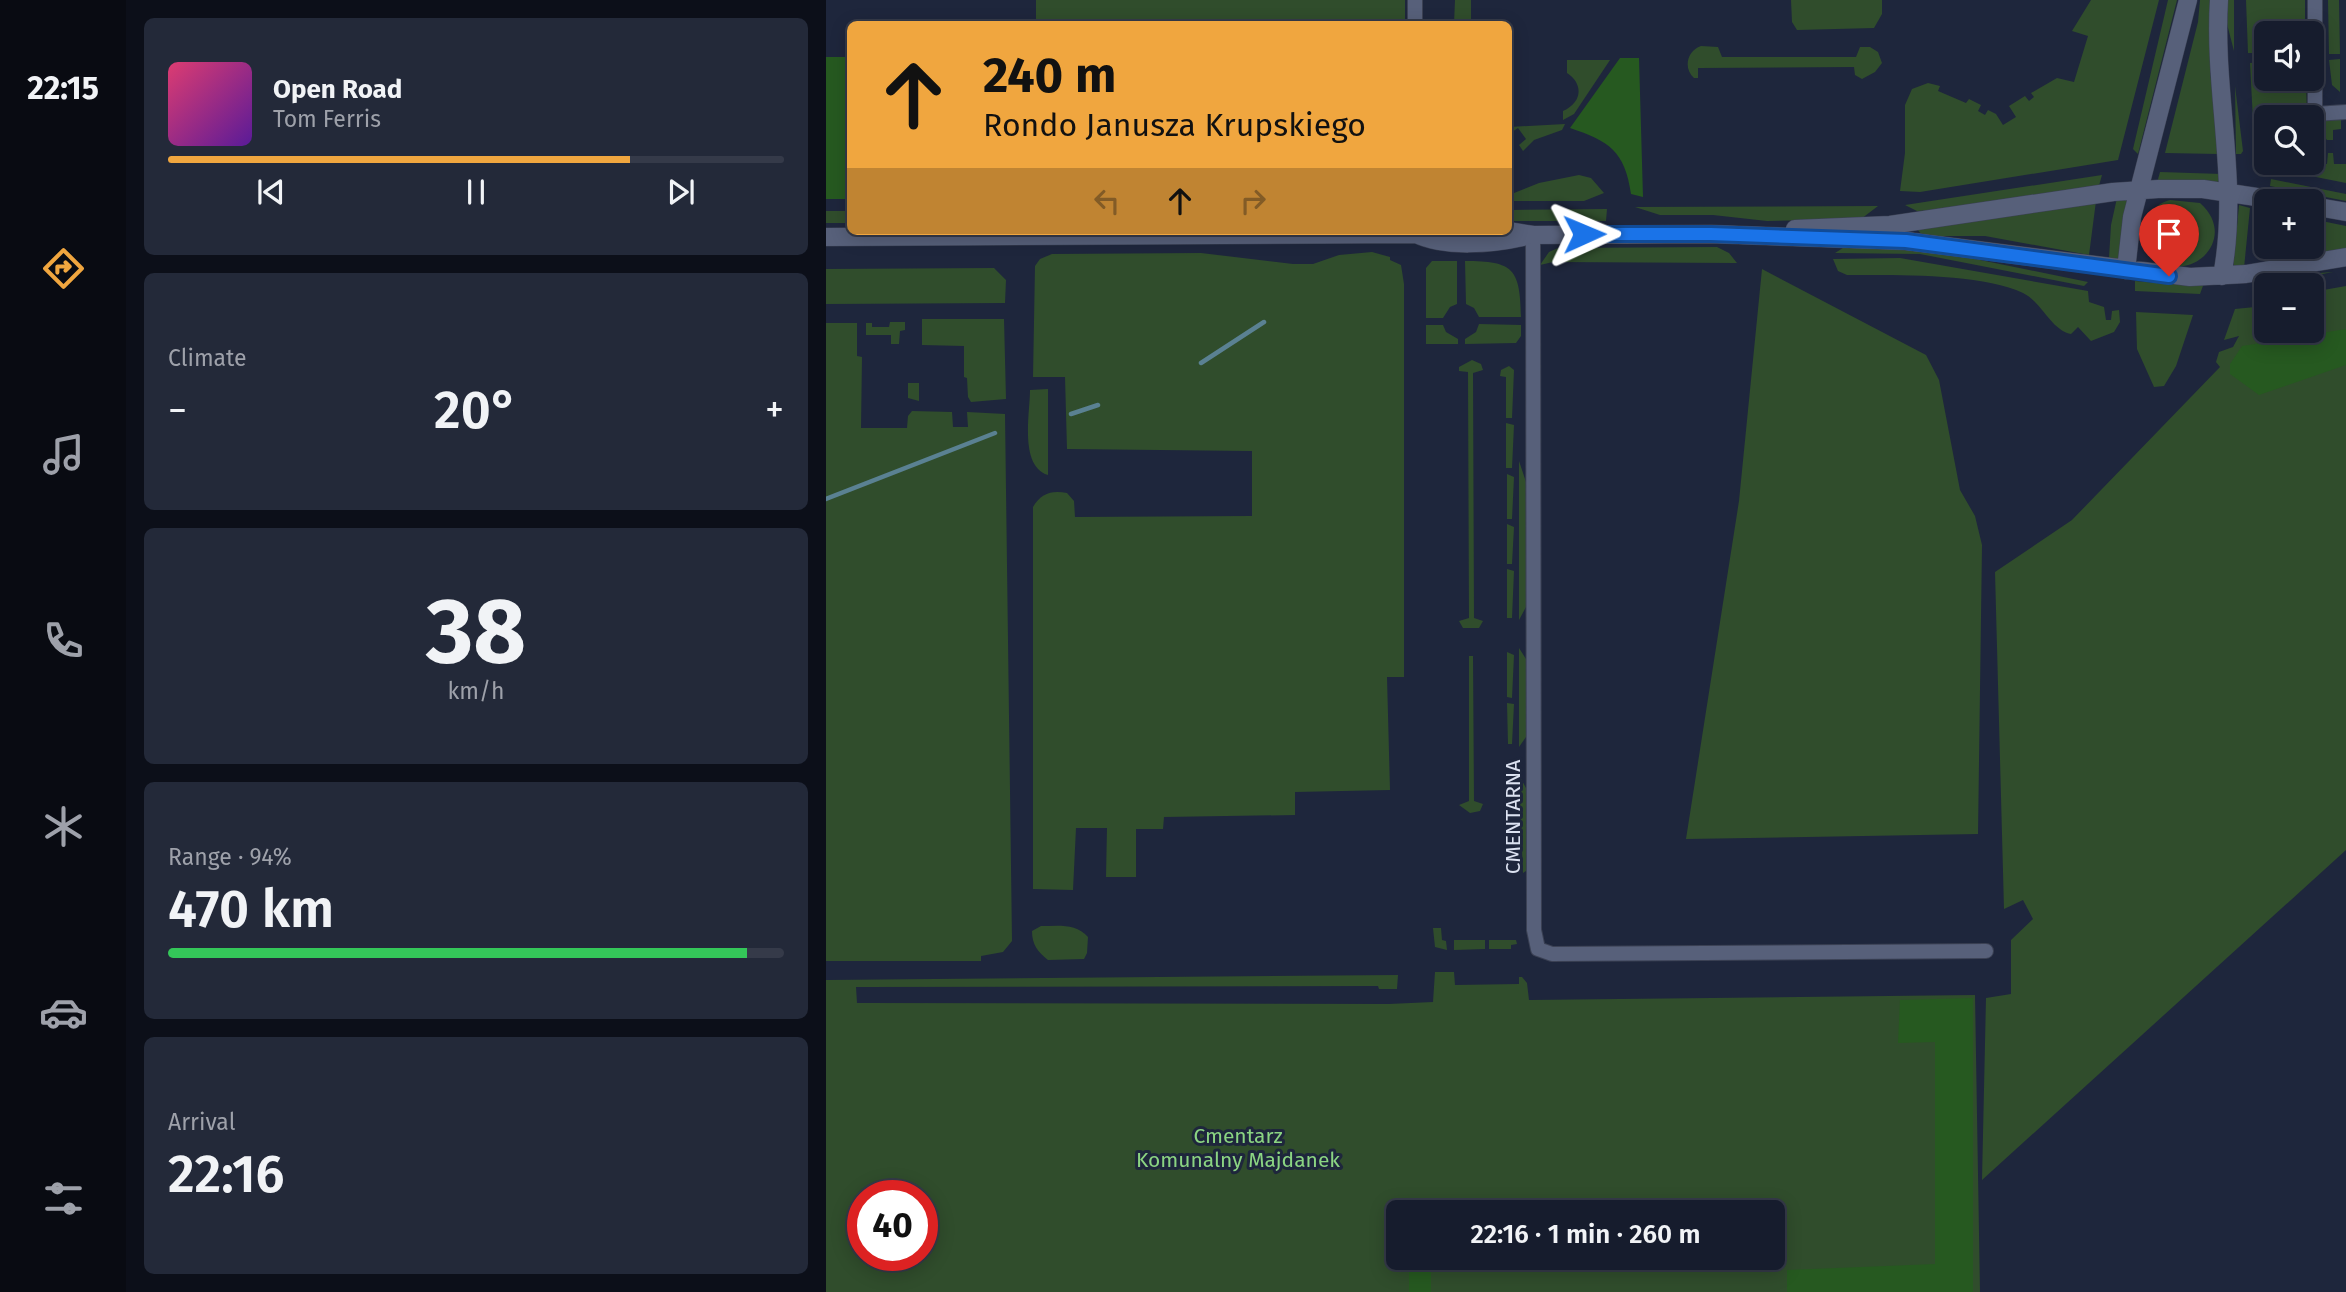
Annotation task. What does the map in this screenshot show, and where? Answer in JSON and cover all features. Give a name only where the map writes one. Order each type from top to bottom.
[{"type":"street","points":[[1415,0],[1415,21]]},
{"type":"street","points":[[2126,270],[2128,244],[2139,191],[2188,0]]},
{"type":"street","points":[[2220,0],[2217,57],[2230,192],[2230,232],[2222,276]]},
{"type":"street","points":[[2315,0],[2315,114],[2346,112]]},
{"type":"street","points":[[1426,235],[1437,241],[1533,235],[1711,234],[1890,225],[2139,191],[2191,189],[2254,196]]},
{"type":"street","points":[[2324,208],[2346,212]]},
{"type":"street","points":[[1711,234],[1949,245],[2169,276],[2222,276],[2346,257]]},
{"type":"street","points":[[826,237],[1064,235]]},
{"type":"street","name":"CMENTARNA","points":[[1533,235],[1534,930],[1538,949],[1552,954],[1986,951]]},
{"type":"street","points":[[1507,236],[1524,252],[1533,267]]},
{"type":"green space","points":[[1036,0],[1405,0],[1405,21],[1036,21]]},
{"type":"green space","points":[[1455,0],[1471,0],[1471,21],[1454,21]]},
{"type":"green space","points":[[1791,0],[1882,0],[1882,14],[1874,28],[1797,30],[1792,22]]},
{"type":"green space","points":[[2091,0],[2159,0],[2118,160],[1920,192],[1900,191],[1905,153],[1905,105],[1912,89],[1928,83],[1940,86],[1938,91],[1966,103],[1969,99],[1981,105],[1978,111],[1985,115],[1988,110],[1996,114],[2003,125],[2016,117],[2009,106],[2025,96],[2029,101],[2034,97],[2031,93],[2057,78],[2074,82],[2088,36],[2072,31]]},
{"type":"green space","points":[[2168,0],[2177,0],[2138,154],[2133,149]]},
{"type":"green space","points":[[2200,0],[2210,0],[2210,70],[2219,154],[2165,153],[2198,22]]},
{"type":"green space","points":[[2228,0],[2234,0],[2234,51],[2227,24]]},
{"type":"green space","points":[[2246,0],[2305,0],[2305,21],[2254,21],[2254,53],[2248,53]]},
{"type":"green space","points":[[2328,0],[2339,0],[2340,54],[2329,54]]},
{"type":"green space","points":[[1701,46],[1718,47],[1722,57],[1856,57],[1860,47],[1870,47],[1878,52],[1882,63],[1875,72],[1862,79],[1855,75],[1854,67],[1698,68],[1698,78],[1694,78],[1688,69],[1688,60],[1692,52]]},
{"type":"green space","points":[[826,57],[847,57],[847,199],[826,199]]},
{"type":"green space","points":[[1620,58],[1639,58],[1643,197],[1631,194],[1624,167],[1613,150],[1605,143],[1570,128]]},
{"type":"green space","points":[[2340,59],[2340,92],[2332,85],[2329,60]]},
{"type":"green space","points":[[1567,60],[1610,60],[1574,114],[1563,120],[1563,111],[1574,103],[1578,93],[1576,82],[1567,73]]},
{"type":"green space","points":[[2250,63],[2254,63],[2254,91],[2306,91],[2307,105],[2254,105],[2254,140]]},
{"type":"green space","points":[[2235,86],[2243,151],[2241,154],[2236,154]]},
{"type":"green space","points":[[2341,120],[2341,129],[2333,130],[2333,140],[2327,140],[2324,136],[2324,121]]},
{"type":"green space","points":[[1565,124],[1562,130],[1534,140],[1523,151],[1519,145],[1526,139],[1518,128],[1512,132],[1512,127]]},
{"type":"green space","points":[[2328,153],[2333,153],[2334,164],[2346,164],[2346,183],[2306,175],[2324,175]]},
{"type":"green space","points":[[2160,172],[2222,174],[2222,185],[2157,183]]},
{"type":"green space","points":[[1579,175],[1591,178],[1604,193],[1584,201],[1512,201],[1512,194],[1539,183]]},
{"type":"green space","points":[[2102,175],[2098,189],[1938,210],[1917,211],[1905,205]]},
{"type":"green space","points":[[2271,179],[2321,189],[2285,189],[2270,186]]},
{"type":"green space","points":[[2324,190],[2346,194],[2346,201],[2324,197]]},
{"type":"green space","points":[[2129,196],[2122,226],[2120,260],[2109,258],[2111,225],[2117,198]]},
{"type":"green space","points":[[2170,200],[2200,203],[2211,217],[2215,232],[2212,245],[2204,256],[2192,264],[2178,266],[2163,263],[2148,252],[2148,220],[2156,208]]},
{"type":"green space","points":[[2096,201],[2089,255],[1985,236],[1923,236],[1916,228]]},
{"type":"green space","points":[[2239,205],[2250,208],[2244,268],[2233,270]]},
{"type":"green space","points":[[1878,206],[1861,219],[1767,221],[1713,215],[1660,215],[1635,207]]},
{"type":"green space","points":[[1607,209],[1606,221],[1512,221],[1512,210]]},
{"type":"green space","points":[[826,211],[847,211],[847,223],[826,223]]},
{"type":"green space","points":[[2324,221],[2346,226],[2346,252],[2324,255]]},
{"type":"green space","points":[[1846,246],[1941,252],[2088,282],[2084,286],[1920,254],[1835,253]]},
{"type":"green space","points":[[1717,247],[1729,253],[1737,263],[1553,262],[1540,265],[1549,252],[1558,248]]},
{"type":"green space","points":[[1372,252],[1390,257],[1390,260],[1401,265],[1404,284],[1404,677],[1387,677],[1390,790],[1295,792],[1295,815],[1164,817],[1163,829],[1136,829],[1136,877],[1106,877],[1107,828],[1076,828],[1073,890],[1033,889],[1033,507],[1043,496],[1056,492],[1067,493],[1074,501],[1075,517],[1252,516],[1252,451],[1067,449],[1065,377],[1033,377],[1035,266],[1040,259],[1052,254],[1201,253],[1313,264],[1339,255]]},
{"type":"green space","points":[[1900,258],[2088,291],[2089,302],[2104,307],[2106,320],[2111,320],[2112,311],[2119,310],[2120,322],[2114,332],[2091,341],[2078,327],[2071,334],[2057,327],[2030,297],[2006,286],[1937,276],[1847,275],[1838,271],[1833,259]]},
{"type":"green space","points":[[2266,259],[2299,259],[2265,264]]},
{"type":"green space","points":[[1432,261],[1457,261],[1457,304],[1450,307],[1443,318],[1426,318],[1426,268]]},
{"type":"green space","points":[[1465,261],[1494,263],[1511,271],[1519,288],[1521,317],[1479,317],[1474,308],[1466,304]]},
{"type":"green space","points":[[994,268],[1006,280],[1005,303],[826,304],[826,269]]},
{"type":"green space","points":[[1762,269],[1926,355],[1939,380],[1960,490],[1975,516],[1982,545],[1978,834],[1686,839],[1739,501]]},
{"type":"green space","points":[[2135,281],[2204,283],[2200,294],[2135,291]]},
{"type":"green space","points":[[2346,286],[2346,850],[1982,1180],[1986,998],[2011,994],[2011,940],[2033,919],[2023,900],[2004,909],[1995,572],[2072,520],[2220,367],[2216,362],[2219,352],[2233,347],[2239,336],[2224,340],[2235,309],[2254,307],[2254,343],[2324,343],[2324,290]]},
{"type":"green space","points":[[2136,312],[2193,315],[2176,366],[2164,386],[2154,387],[2137,349]]},
{"type":"green space","points":[[922,319],[1004,319],[1006,399],[971,402],[968,397],[967,378],[964,377],[964,346],[922,345]]},
{"type":"green space","points":[[890,322],[905,322],[905,330],[900,331],[899,344],[891,344],[891,335],[866,335],[866,323],[872,323],[872,327],[889,327]]},
{"type":"green space","points":[[826,323],[857,323],[857,356],[862,357],[861,428],[907,428],[908,416],[912,411],[952,412],[953,427],[968,427],[967,412],[1005,414],[1012,941],[1003,952],[981,956],[981,961],[826,961]]},
{"type":"green space","points":[[1479,324],[1521,325],[1521,336],[1516,343],[1465,344],[1465,339],[1476,332]]},
{"type":"green space","points":[[1426,325],[1443,325],[1446,332],[1458,339],[1458,344],[1426,344]]},
{"type":"green space","points":[[2346,329],[2346,365],[2259,395],[2230,374],[2230,364],[2242,346],[2260,343],[2324,343],[2324,333]]},
{"type":"green space","points":[[1472,360],[1481,364],[1483,370],[1473,373],[1474,618],[1483,621],[1479,628],[1463,628],[1459,621],[1469,618],[1468,372],[1459,371],[1459,367]]},
{"type":"green space","points":[[1509,366],[1514,370],[1512,418],[1506,418],[1506,377],[1500,376],[1501,370]]},
{"type":"green space","points":[[908,383],[919,383],[919,401],[908,398]]},
{"type":"green space","points":[[1048,389],[1048,475],[1039,470],[1033,461],[1028,425],[1030,390]]},
{"type":"green space","points":[[1506,423],[1514,425],[1512,468],[1506,468]]},
{"type":"green space","points":[[1519,461],[1526,482],[1526,607],[1519,620]]},
{"type":"green space","points":[[1507,474],[1514,477],[1512,519],[1507,519]]},
{"type":"green space","points":[[1507,524],[1514,527],[1512,564],[1507,564]]},
{"type":"green space","points":[[1507,569],[1514,571],[1512,618],[1507,618]]},
{"type":"green space","points":[[1519,648],[1526,659],[1526,737],[1519,747]]},
{"type":"green space","points":[[1507,652],[1514,655],[1512,698],[1507,697]]},
{"type":"green space","points":[[1469,656],[1473,656],[1474,801],[1483,804],[1480,811],[1470,813],[1459,805],[1469,801]]},
{"type":"green space","points":[[1507,703],[1514,704],[1512,744],[1508,744]]},
{"type":"green space","points":[[1519,775],[1526,788],[1526,871],[1523,873]]},
{"type":"green space","points":[[1041,926],[1067,926],[1078,929],[1088,937],[1084,959],[1048,960],[1033,940],[1032,931]]},
{"type":"green space","points":[[1433,928],[1441,928],[1442,940],[1446,941],[1447,950],[1435,947]]},
{"type":"green space","points":[[1454,940],[1485,940],[1485,949],[1454,950]]},
{"type":"green space","points":[[1489,940],[1516,940],[1517,944],[1511,945],[1511,949],[1489,949]]},
{"type":"green space","name":"Cmentarz Komunalny Majdanek","points":[[1435,972],[1454,972],[1455,985],[1519,984],[1519,977],[1522,977],[1527,983],[1529,1000],[1975,995],[1980,1292],[826,1292],[826,980],[1398,975],[1397,989],[1379,989],[1378,986],[856,987],[857,1003],[1433,1002]]},
{"type":"green space","points":[[1973,998],[1973,1292],[1787,1292],[1787,1270],[1935,1264],[1935,1042],[1898,1043],[1900,1000]]},
{"type":"green space","points":[[1409,1270],[1431,1270],[1431,1292],[1409,1292]]},
{"type":"waterway","points":[[1201,363],[1264,322]]},
{"type":"waterway","points":[[1071,414],[1098,405]]},
{"type":"waterway","points":[[826,499],[995,433]]},
{"type":"route","points":[[1584,234],[1711,234],[1786,239],[1906,241],[2169,276]]}]
